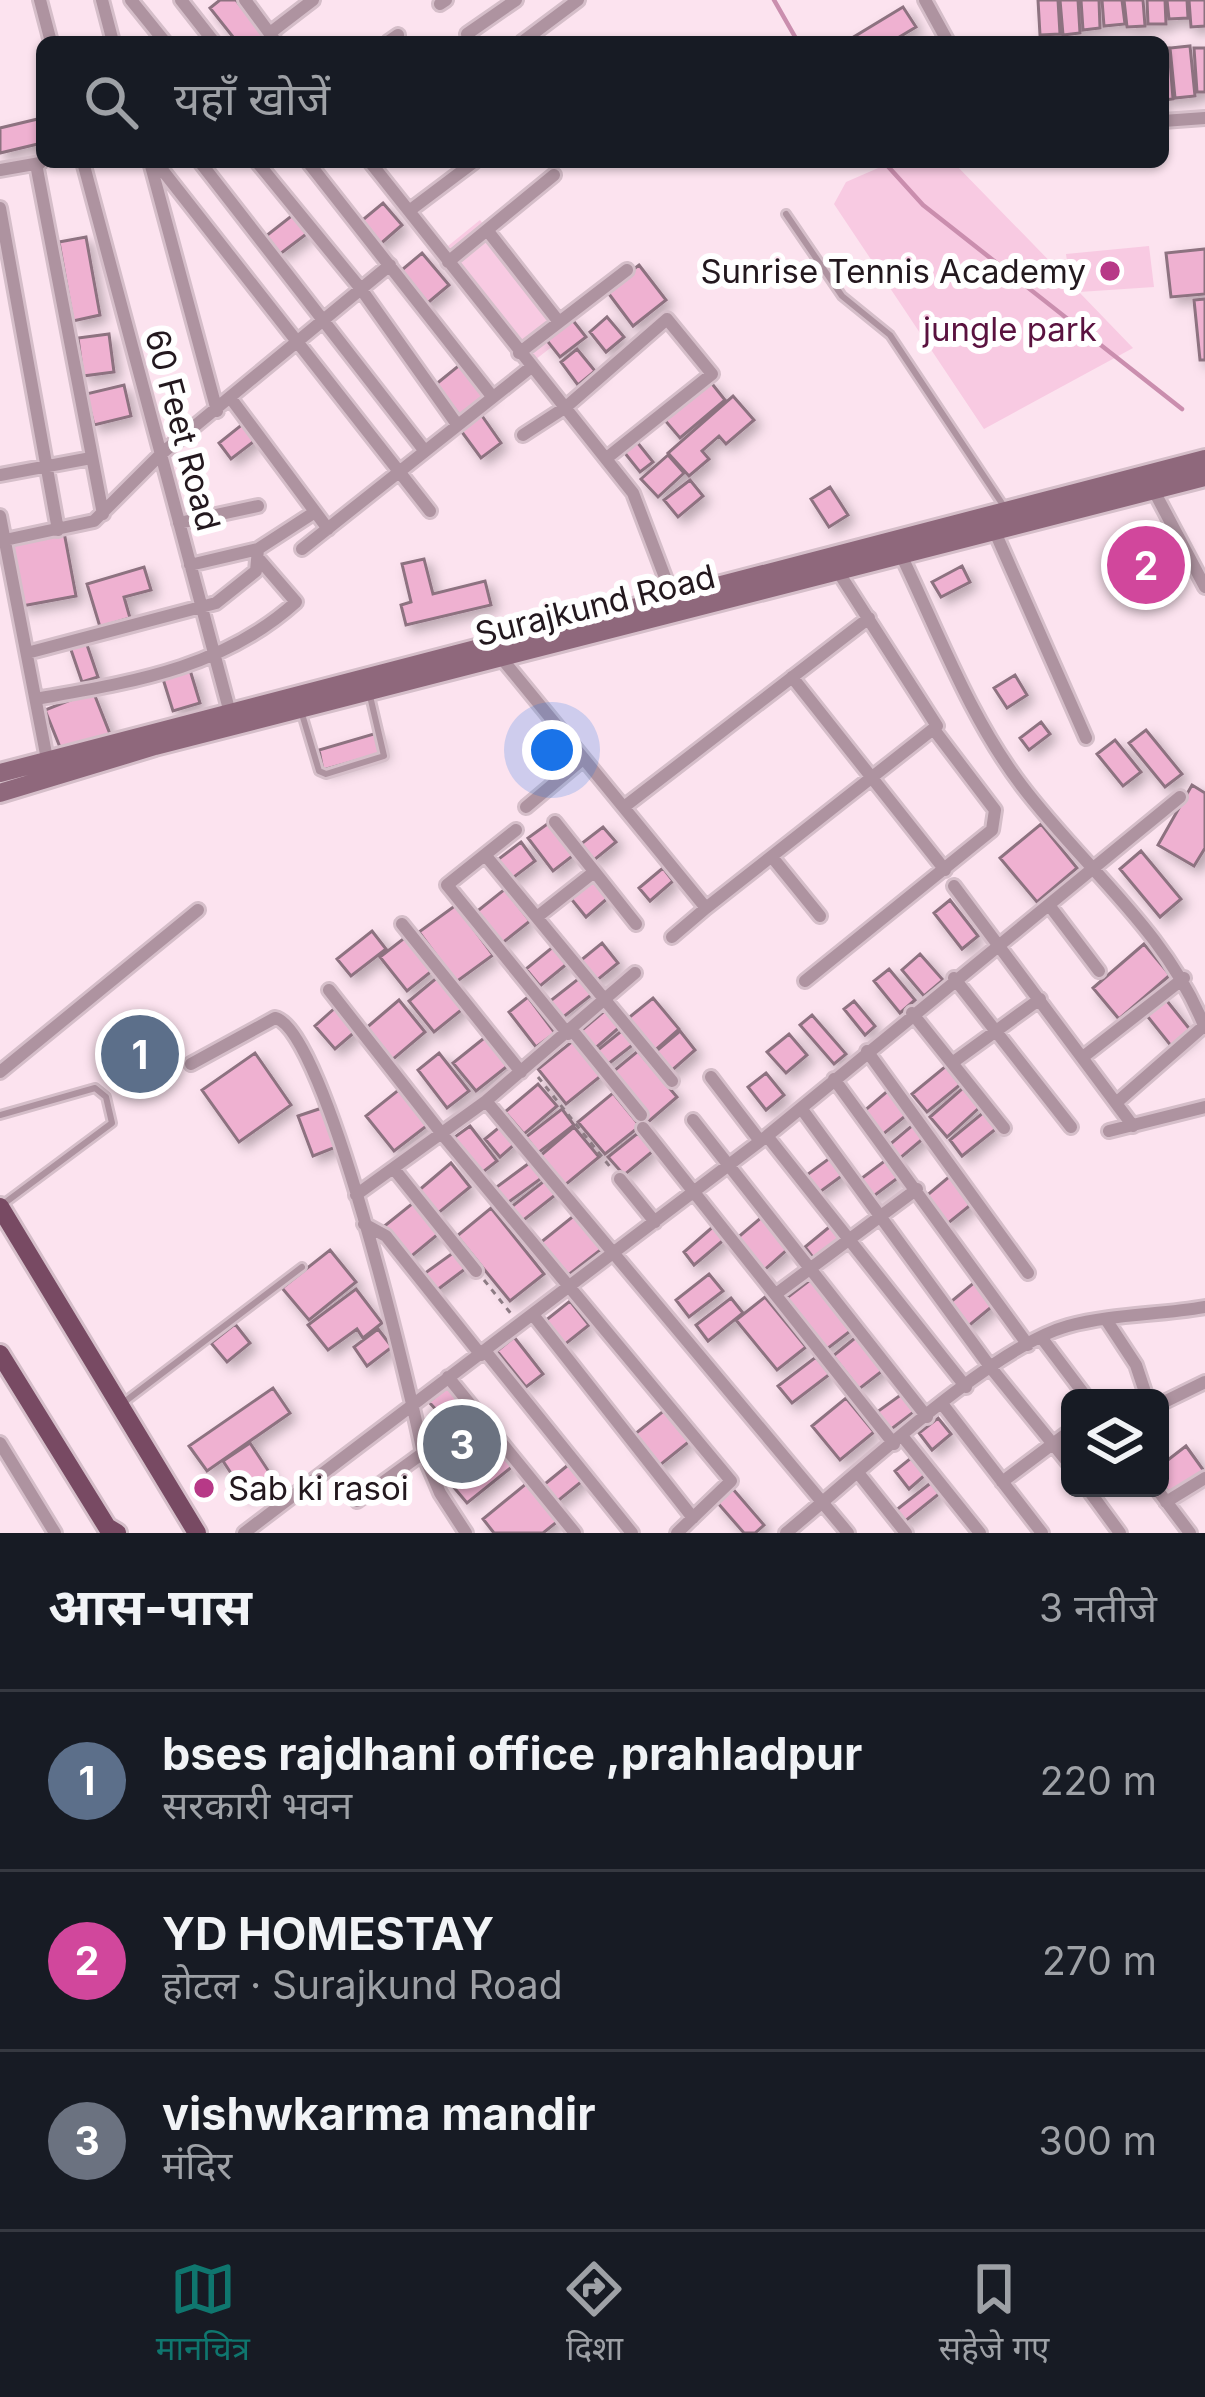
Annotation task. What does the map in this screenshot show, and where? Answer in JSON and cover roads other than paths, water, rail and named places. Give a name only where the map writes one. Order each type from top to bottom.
[{"type":"main road","name":"Surajkund Road","points":[[0,793],[503,660],[676,605],[1205,459]]},
{"type":"main road","name":"Surajkund Road","points":[[0,773],[230,712],[676,605],[839,573],[1205,477]]},
{"type":"main road","points":[[0,1206],[197,1533]]},
{"type":"main road","points":[[0,1354],[107,1527],[117,1533]]},
{"type":"street","points":[[40,0],[49,36]]},
{"type":"street","points":[[103,0],[111,36]]},
{"type":"street","points":[[130,0],[160,36]]},
{"type":"street","points":[[181,0],[209,36]]},
{"type":"street","points":[[245,0],[271,36]]},
{"type":"street","points":[[276,36],[313,0]]},
{"type":"street","points":[[467,34],[516,0]]},
{"type":"street","points":[[530,36],[578,0]]},
{"type":"street","points":[[925,0],[945,36]]},
{"type":"street","points":[[1169,121],[1205,118]]},
{"type":"street","points":[[0,170],[36,164]]},
{"type":"street","points":[[41,168],[103,514]]},
{"type":"street","name":"60 Feet Road","points":[[85,168],[230,712]]},
{"type":"street","points":[[155,168],[218,411]]},
{"type":"street","points":[[158,168],[430,511]]},
{"type":"street","points":[[205,168],[424,450]]},
{"type":"street","points":[[262,168],[361,289],[456,423]]},
{"type":"street","points":[[313,168],[491,395]]},
{"type":"street","points":[[377,168],[530,368],[608,457],[640,506],[676,605]]},
{"type":"street","points":[[409,211],[466,168]]},
{"type":"street","points":[[448,262],[554,175]]},
{"type":"street","points":[[0,208],[58,530]]},
{"type":"street","points":[[487,230],[559,322]]},
{"type":"street","points":[[4,540],[81,526],[103,514],[161,454],[390,265]]},
{"type":"street","points":[[519,353],[627,270]]},
{"type":"street","points":[[523,435],[566,407],[667,319],[712,374],[608,457]]},
{"type":"street","points":[[302,549],[530,368]]},
{"type":"street","points":[[232,400],[328,529]]},
{"type":"street","points":[[0,475],[91,458]]},
{"type":"street","points":[[1154,490],[1205,587]]},
{"type":"street","points":[[179,523],[258,506]]},
{"type":"street","points":[[190,565],[258,554],[315,512]]},
{"type":"street","points":[[0,516],[47,759]]},
{"type":"street","points":[[995,532],[1086,738]]},
{"type":"street","points":[[27,653],[224,598],[256,571],[258,554]]},
{"type":"street","points":[[36,699],[139,680],[216,659],[296,602],[258,554]]},
{"type":"street","points":[[902,557],[960,681],[1018,782],[1096,868],[1184,978],[1205,1027],[1116,1103]]},
{"type":"street","points":[[672,937],[935,730],[937,721],[839,573]]},
{"type":"street","points":[[624,807],[869,618]]},
{"type":"street","points":[[503,660],[706,908]]},
{"type":"street","points":[[792,677],[945,870]]},
{"type":"street","points":[[805,981],[992,830],[997,818],[935,730]]},
{"type":"street","points":[[526,807],[583,759]]},
{"type":"street","points":[[244,1533],[764,1139],[954,978],[1180,797]]},
{"type":"street","points":[[555,822],[636,924]]},
{"type":"street","points":[[516,830],[447,885],[570,1032],[776,1294],[980,1533]]},
{"type":"street","points":[[486,856],[672,1081]]},
{"type":"street","points":[[772,857],[820,916]]},
{"type":"street","points":[[537,917],[594,872]]},
{"type":"street","points":[[954,886],[1133,1126]]},
{"type":"street","points":[[1049,904],[1100,970]]},
{"type":"street","points":[[0,1072],[198,910]]},
{"type":"street","points":[[402,924],[525,1069]]},
{"type":"street","points":[[356,1196],[486,1101],[635,973]]},
{"type":"street","points":[[954,978],[1072,1127]]},
{"type":"street","points":[[1083,1057],[1184,978]]},
{"type":"street","points":[[329,990],[442,1134],[731,1481],[676,1533]]},
{"type":"street","points":[[952,1063],[1040,999]]},
{"type":"street","points":[[913,1013],[1004,1128]]},
{"type":"street","points":[[191,1064],[275,1018],[287,1023],[319,1073],[423,1453],[440,1493],[466,1533]]},
{"type":"street","points":[[867,1052],[1028,1273]]},
{"type":"street","points":[[711,1077],[966,1388]]},
{"type":"street","points":[[834,1079],[1028,1345]]},
{"type":"street","points":[[486,1101],[848,1533]]},
{"type":"street","points":[[1109,1131],[1205,1107]]},
{"type":"street","points":[[800,1108],[991,1368],[1061,1453]]},
{"type":"street","points":[[693,1120],[927,1417]]},
{"type":"street","points":[[394,1169],[476,1270]]},
{"type":"street","points":[[620,1179],[655,1222]]},
{"type":"street","points":[[776,1294],[917,1189]]},
{"type":"street","points":[[364,1224],[386,1236],[632,1533]]},
{"type":"street","points":[[786,1533],[927,1417],[1041,1337],[1064,1327],[1205,1307]]},
{"type":"street","points":[[534,1316],[693,1519]]},
{"type":"street","points":[[1107,1321],[1136,1365],[1144,1389]]},
{"type":"street","points":[[1041,1337],[1080,1389]]},
{"type":"street","points":[[448,1377],[575,1533]]},
{"type":"street","points":[[1169,1400],[1205,1382]]},
{"type":"street","points":[[943,1405],[1042,1533]]},
{"type":"street","points":[[1002,1482],[1061,1438]]},
{"type":"street","points":[[0,1443],[55,1533]]},
{"type":"street","points":[[357,1501],[423,1453]]},
{"type":"street","points":[[859,1474],[906,1533]]},
{"type":"street","points":[[1166,1502],[1205,1478]]},
{"type":"street","points":[[1094,1497],[1120,1533]]},
{"type":"street","points":[[1162,1497],[1186,1531]]},
{"type":"lane","points":[[786,214],[842,296],[893,339],[1007,511]]},
{"type":"lane","points":[[301,710],[319,771],[326,774],[384,756],[369,693]]},
{"type":"lane","points":[[0,1115],[95,1088],[113,1115],[112,1123],[0,1206]]},
{"type":"lane","points":[[120,1406],[302,1267]]},
{"type":"waterway","points":[[774,0],[795,36]]},
{"type":"waterway","points":[[889,168],[923,205],[1182,409]]},
{"type":"place","name":"Sunrise Tennis Academy","points":[[1110,271]]},
{"type":"place","name":"YD HOMESTAY","points":[[1146,565]]},
{"type":"place","name":"bses rajdhani office ,prahladpur","points":[[140,1054]]},
{"type":"place","name":"vishwkarma mandir","points":[[462,1444]]},
{"type":"place","name":"Sab ki rasoi","points":[[204,1488]]},
{"type":"park label","name":"jungle park","points":[[1010,329]]}]
